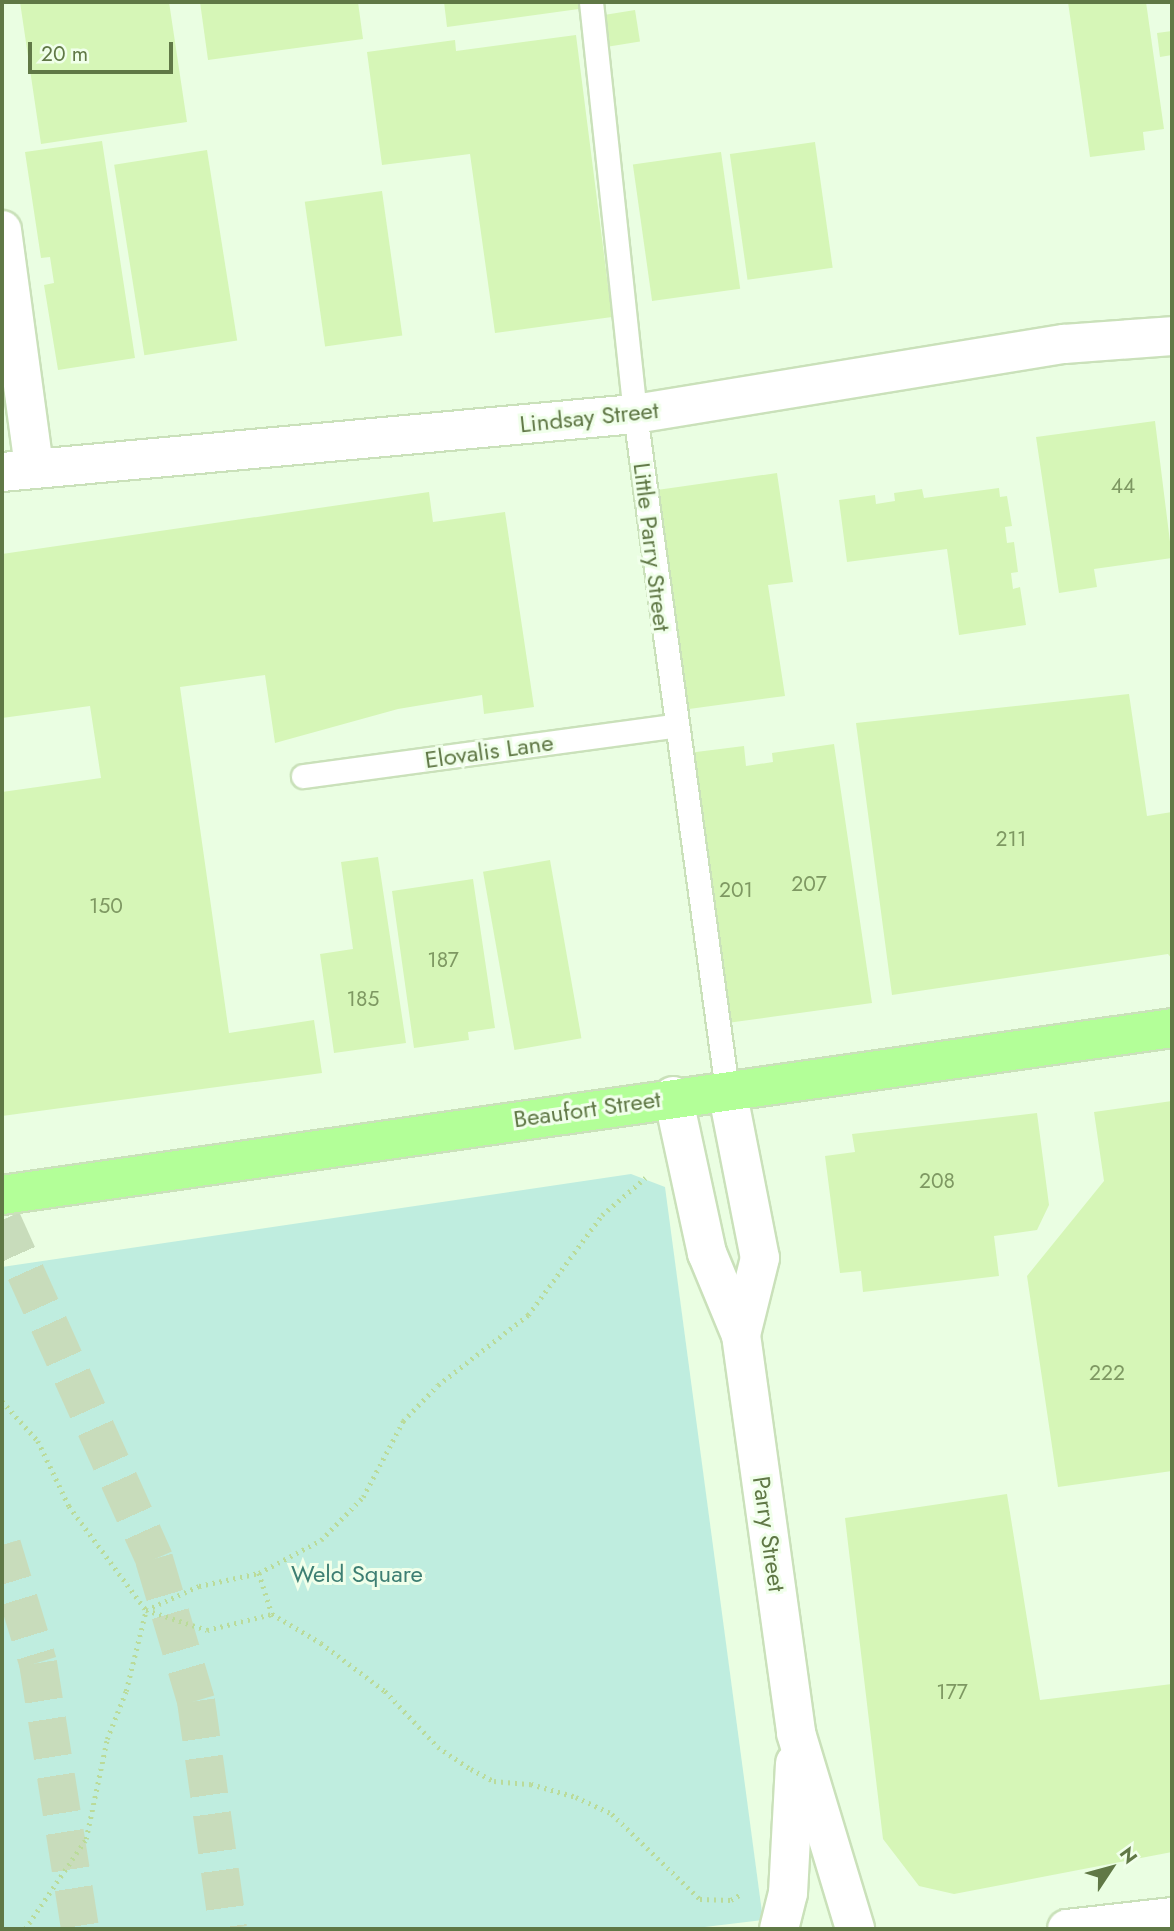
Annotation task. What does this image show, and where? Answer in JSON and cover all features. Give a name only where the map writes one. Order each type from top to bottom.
[{"type":"main road","name":"Beaufort Street","points":[[2,1195],[673,1096],[1172,1028]]},
{"type":"street","points":[[2,230],[18,469]]},
{"type":"street","name":"Lindsay Street","points":[[18,469],[635,414],[1064,344],[1172,336]]},
{"type":"street","name":"Parry Street","points":[[727,1090],[760,1258],[741,1335]]},
{"type":"street","name":"Parry Street","points":[[673,1096],[707,1254],[741,1335],[796,1733],[855,1929]]},
{"type":"street","name":"Parry Street","points":[[779,1929],[788,1893],[796,1733]]},
{"type":"street","points":[[1067,1929],[1172,1917]]},
{"type":"lane","name":"Little Parry Street","points":[[591,2],[635,414],[675,726],[727,1090]]},
{"type":"lane","name":"Elovalis Lane","points":[[303,776],[675,726]]},
{"type":"path","points":[[146,1611],[199,1586],[259,1573],[321,1540],[363,1497],[403,1421],[438,1385],[528,1315],[602,1215],[648,1177]]},
{"type":"path","points":[[2,1401],[38,1441],[69,1506],[146,1611],[207,1630],[272,1614]]},
{"type":"path","points":[[259,1573],[272,1614],[321,1643],[384,1691],[438,1747],[471,1769],[494,1781],[531,1784],[576,1797],[611,1814],[700,1899],[731,1900],[747,1891]]},
{"type":"path","points":[[25,1929],[86,1839],[107,1739],[126,1691],[146,1611]]},
{"type":"green space","name":"Weld Square","points":[[631,1174],[665,1187],[763,1920],[688,1929],[2,1929],[2,1267]]},
{"type":"building","points":[[20,2],[169,2],[187,122],[41,144]]},
{"type":"building","points":[[200,2],[358,2],[363,39],[208,60]]},
{"type":"building","points":[[444,2],[585,2],[586,8],[447,27]]},
{"type":"building","points":[[1068,2],[1146,2],[1164,129],[1143,132],[1145,150],[1090,157]]},
{"type":"building","points":[[635,10],[640,42],[604,47],[599,16]]},
{"type":"building","points":[[1172,31],[1172,55],[1160,57],[1157,33]]},
{"type":"building","points":[[576,35],[612,317],[495,333],[470,154],[382,165],[367,52],[455,40],[456,51]]},
{"type":"building","points":[[102,141],[135,358],[58,370],[44,285],[54,283],[50,257],[41,258],[25,152]]},
{"type":"building","points":[[815,142],[833,268],[748,280],[730,154]]},
{"type":"building","points":[[207,150],[237,341],[144,355],[114,165]]},
{"type":"building","points":[[721,152],[740,289],[652,301],[633,164]]},
{"type":"building","points":[[382,191],[402,336],[325,346],[305,202]]},
{"type":"building","points":[[1155,421],[1172,558],[1094,569],[1097,587],[1059,593],[1036,437]]},
{"type":"building","points":[[777,473],[793,582],[768,585],[785,696],[689,709],[657,490]]},
{"type":"building","points":[[999,488],[1000,497],[1007,496],[1012,526],[1005,527],[1007,543],[1014,542],[1018,572],[1011,573],[1013,589],[1020,587],[1026,625],[959,635],[947,549],[847,562],[839,500],[875,495],[876,504],[895,501],[894,493],[922,489],[924,498]]},
{"type":"building","points":[[429,492],[433,522],[505,512],[534,707],[484,714],[482,695],[398,709],[275,743],[265,675],[180,687],[229,1033],[314,1020],[322,1073],[2,1116],[2,792],[101,778],[90,706],[2,718],[2,554]]},
{"type":"building","points":[[1129,694],[1147,816],[1172,812],[1172,959],[1168,954],[892,995],[856,723]]},
{"type":"building","points":[[834,744],[872,1003],[727,1023],[688,753],[744,746],[746,766],[773,762],[772,753]]},
{"type":"building","points":[[378,857],[406,1043],[334,1053],[320,954],[353,949],[341,862]]},
{"type":"building","points":[[550,860],[581,1038],[514,1050],[483,872]]},
{"type":"building","points":[[473,879],[495,1028],[468,1032],[469,1040],[414,1048],[392,891]]},
{"type":"building","points":[[1172,1101],[1172,1471],[1058,1487],[1027,1276],[1104,1181],[1094,1112]]},
{"type":"building","points":[[1037,1113],[1049,1205],[1037,1230],[994,1236],[999,1276],[863,1292],[861,1271],[840,1273],[825,1156],[855,1152],[852,1134]]},
{"type":"building","points":[[1007,1494],[1040,1700],[1172,1684],[1172,1852],[954,1894],[919,1886],[883,1839],[845,1518]]},
{"type":"tunnel","points":[[2,1220],[154,1559],[196,1701],[228,1929]]},
{"type":"tunnel","points":[[2,1545],[38,1663],[80,1929]]}]
